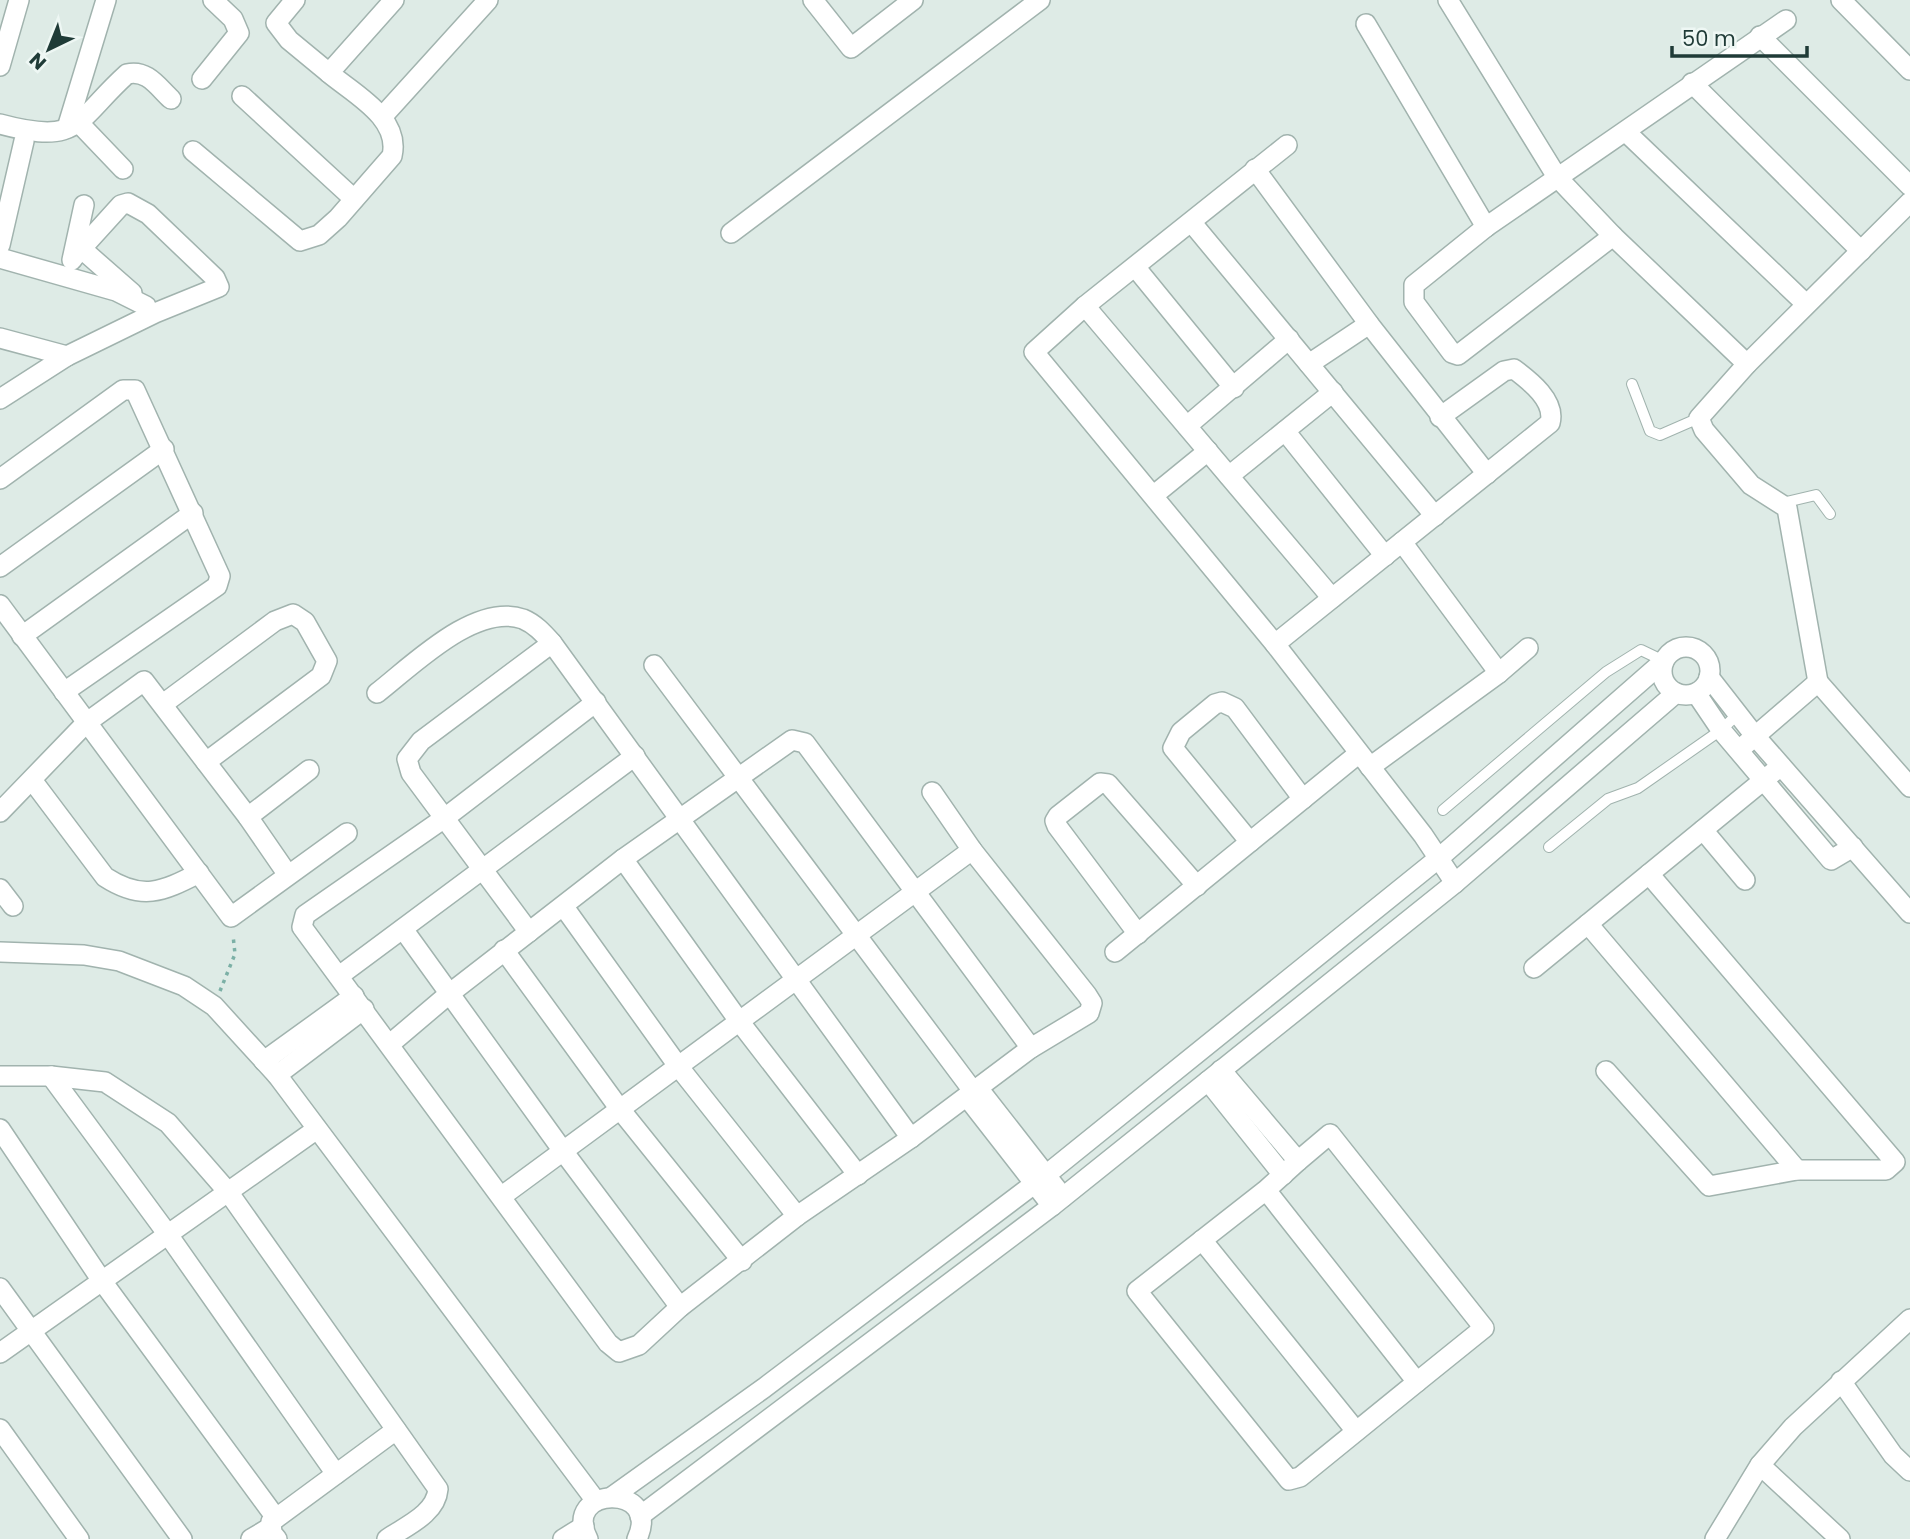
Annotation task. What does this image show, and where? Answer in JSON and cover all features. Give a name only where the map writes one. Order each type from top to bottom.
[{"type":"street","points":[[0,66],[19,0]]},
{"type":"street","points":[[73,125],[106,0]]},
{"type":"street","points":[[202,79],[239,33],[233,19],[213,0]]},
{"type":"street","points":[[193,151],[300,241],[319,235],[391,156],[394,144],[392,133],[382,117],[289,40],[276,23],[295,0]]},
{"type":"street","points":[[329,73],[394,0]]},
{"type":"street","points":[[382,117],[488,0]]},
{"type":"street","points":[[813,0],[851,48],[913,0]]},
{"type":"street","points":[[731,233],[1040,0]]},
{"type":"street","points":[[1448,0],[1557,177],[1613,236],[1747,364]]},
{"type":"street","points":[[1841,0],[1910,70]]},
{"type":"street","points":[[1613,236],[1466,351],[1452,354],[1414,302],[1414,285],[1486,227],[1786,20]]},
{"type":"street","points":[[1366,24],[1486,227]]},
{"type":"street","points":[[1760,36],[1910,186]]},
{"type":"street","points":[[0,124],[38,134],[54,133],[73,125],[127,74],[136,71],[146,75],[171,99]]},
{"type":"street","points":[[1692,83],[1861,251]]},
{"type":"street","points":[[242,96],[354,199]]},
{"type":"street","points":[[73,125],[123,169]]},
{"type":"street","points":[[1626,132],[1806,304]]},
{"type":"street","points":[[0,245],[24,141]]},
{"type":"street","points":[[1287,145],[1085,306],[1034,352],[1275,644],[1439,858],[1455,883]]},
{"type":"street","points":[[1255,169],[1369,324],[1487,474]]},
{"type":"street","points":[[1910,202],[1747,364],[1699,418],[1704,430],[1751,485],[1787,508],[1818,682],[1910,787]]},
{"type":"street","points":[[0,399],[67,356],[150,309],[219,288],[215,278],[148,214],[134,204],[124,203],[78,254],[67,278]]},
{"type":"street","points":[[78,254],[84,205]]},
{"type":"street","points":[[1192,223],[1435,516]]},
{"type":"street","points":[[78,254],[150,309]]},
{"type":"street","points":[[0,258],[116,291],[150,309]]},
{"type":"street","points":[[1136,268],[1234,387]]},
{"type":"street","points":[[1085,306],[1332,598]]},
{"type":"street","points":[[1309,363],[1369,324]]},
{"type":"street","points":[[0,338],[67,356]]},
{"type":"street","points":[[1187,426],[1289,339]]},
{"type":"street","points":[[1275,644],[1550,423],[1550,404],[1514,369],[1504,371],[1440,417]]},
{"type":"street","points":[[0,479],[123,390],[135,390],[140,395],[217,569],[217,586],[64,692]]},
{"type":"street","points":[[1229,476],[1333,392]]},
{"type":"street","points":[[1285,431],[1385,556]]},
{"type":"street","points":[[0,567],[164,449]]},
{"type":"street","points":[[1154,495],[1208,451]]},
{"type":"street","points":[[22,636],[192,513]]},
{"type":"street","points":[[1402,542],[1499,673]]},
{"type":"street","points":[[0,605],[231,917],[347,833]]},
{"type":"street","points":[[163,704],[275,621],[293,614],[305,622],[327,661],[321,676],[206,762]]},
{"type":"street","points":[[377,693],[465,627],[488,618],[505,616],[521,618],[535,625],[552,643],[596,702],[679,821],[911,1138]]},
{"type":"street","points":[[529,932],[407,764],[409,753],[421,741],[552,643]]},
{"type":"street","points":[[1115,952],[1303,799],[1499,673],[1528,648]]},
{"type":"street","points":[[564,1539],[586,1532],[585,1516],[604,1498],[764,1388],[1040,1180],[1439,858],[1678,648],[1698,651],[1710,667],[1709,677],[1704,687],[1696,693],[1676,693],[1666,685],[1662,674],[1664,661]]},
{"type":"street","points":[[654,665],[973,1092],[1058,1201]]},
{"type":"street","points":[[1709,677],[1755,736],[1909,910]]},
{"type":"street","points":[[0,812],[86,723],[144,681],[248,817],[288,875]]},
{"type":"street","points":[[1739,750],[1818,682]]},
{"type":"street","points":[[640,1516],[1058,1201],[1455,883],[1676,693]]},
{"type":"street","points":[[1696,693],[1721,730],[1831,860],[1853,847]]},
{"type":"street","points":[[596,702],[446,817],[305,915],[302,927],[608,1343],[619,1352],[639,1345],[680,1307],[797,1216],[911,1138],[1031,1048],[1089,1013],[1092,1003],[972,850],[932,792]]},
{"type":"street","points":[[1250,842],[1173,748],[1181,732],[1215,704],[1222,702],[1235,708],[1303,799]]},
{"type":"street","points":[[390,1044],[449,994],[623,859],[741,779],[792,740],[805,743],[1031,1048]]},
{"type":"street","points":[[339,976],[635,756]]},
{"type":"street","points":[[1554,758],[1574,781]]},
{"type":"street","points":[[1534,968],[1782,766]]},
{"type":"street","points":[[248,817],[309,771]]},
{"type":"street","points":[[32,780],[105,877],[120,887],[146,893],[178,884],[200,873]]},
{"type":"street","points":[[1138,934],[1057,826],[1055,821],[1058,816],[1100,783],[1108,784],[1196,886]]},
{"type":"street","points":[[1703,830],[1745,880]]},
{"type":"street","points":[[502,1196],[739,1021],[797,982],[972,850]]},
{"type":"street","points":[[623,859],[739,1021],[858,1175]]},
{"type":"street","points":[[1606,1071],[1710,1186],[1797,1170],[1886,1170],[1895,1162],[1649,874]]},
{"type":"street","points":[[0,889],[13,906]]},
{"type":"street","points":[[564,907],[678,1066],[797,1216]]},
{"type":"street","points":[[1588,924],[1797,1170]]},
{"type":"street","points":[[404,929],[563,1151],[680,1307]]},
{"type":"street","points":[[505,950],[620,1108],[742,1261]]},
{"type":"street","points":[[0,952],[84,955],[119,961],[184,986],[214,1006],[271,1068],[604,1498],[630,1502],[640,1516],[637,1539]]},
{"type":"street","points":[[271,1068],[359,1002]]},
{"type":"street","points":[[0,1076],[51,1076],[105,1082],[168,1123],[229,1193],[438,1489],[437,1502],[387,1539]]},
{"type":"street","points":[[51,1076],[169,1236],[336,1474]]},
{"type":"street","points":[[1215,1076],[1298,1161]]},
{"type":"street","points":[[1215,1076],[1283,1175]]},
{"type":"street","points":[[0,1129],[274,1528]]},
{"type":"street","points":[[0,1353],[317,1129]]},
{"type":"street","points":[[1330,1134],[1484,1328],[1300,1477],[1289,1480],[1137,1291],[1266,1190],[1298,1161],[1330,1134]]},
{"type":"street","points":[[1266,1190],[1417,1382]]},
{"type":"street","points":[[1202,1240],[1356,1431]]},
{"type":"street","points":[[0,1288],[182,1539]]},
{"type":"street","points":[[1715,1539],[1760,1465],[1793,1427],[1910,1319]]},
{"type":"street","points":[[1841,1381],[1894,1455],[1910,1471]]},
{"type":"street","points":[[0,1429],[79,1539]]},
{"type":"street","points":[[251,1539],[274,1528],[336,1474],[396,1430]]},
{"type":"street","points":[[1760,1465],[1840,1539]]},
{"type":"lane","points":[[1632,384],[1650,431],[1660,435],[1699,418]]},
{"type":"lane","points":[[1782,503],[1816,495],[1830,514]]},
{"type":"lane","points":[[1443,810],[1606,672],[1641,650],[1664,661]]},
{"type":"lane","points":[[1549,847],[1608,799],[1638,788],[1721,730],[1738,714]]},
{"type":"path","points":[[214,1006],[235,954],[231,917]]}]
